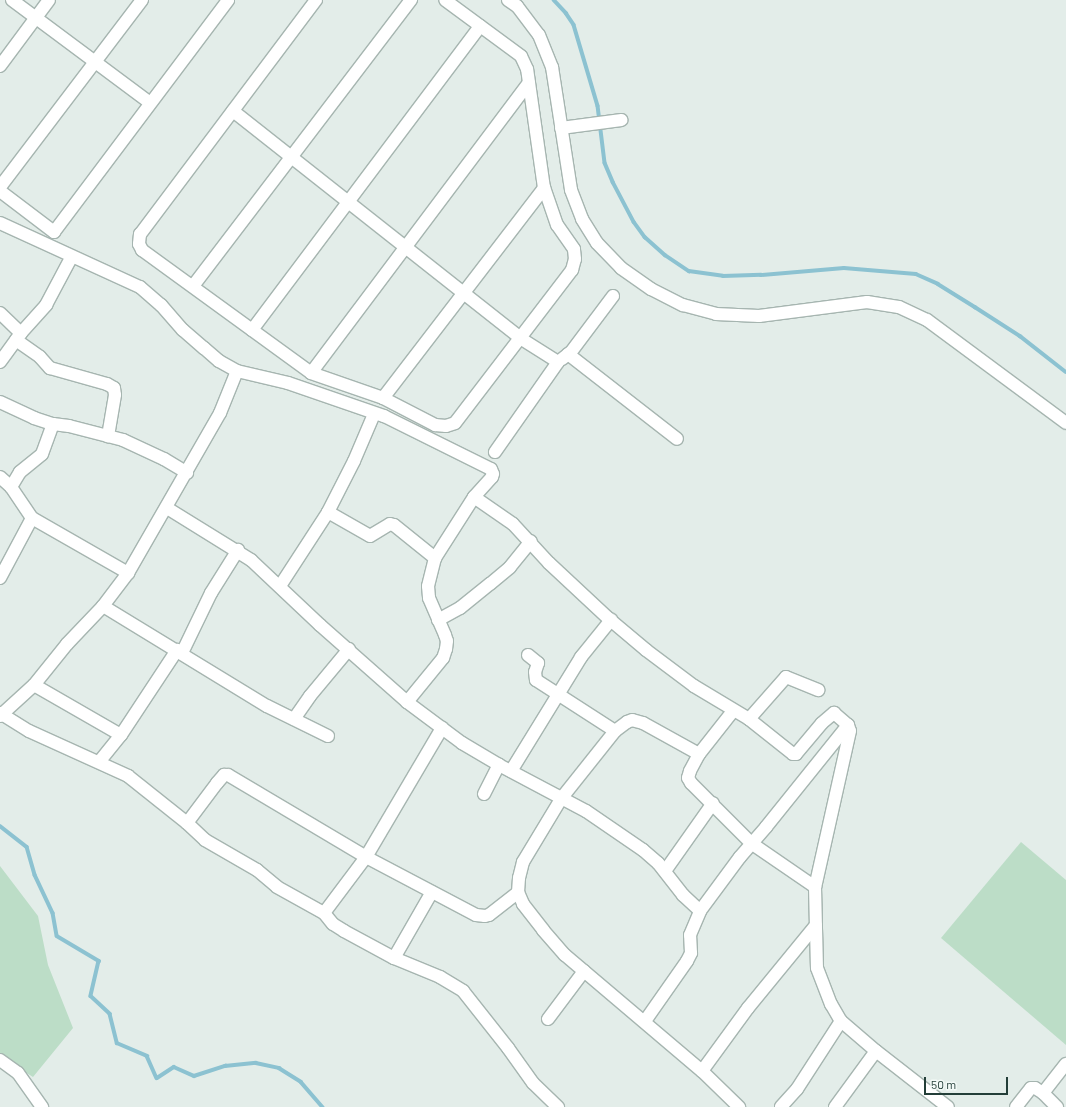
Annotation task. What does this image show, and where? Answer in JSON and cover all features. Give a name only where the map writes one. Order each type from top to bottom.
[{"type":"street","points":[[12,0],[150,104]]},
{"type":"street","points":[[0,66],[49,0]]},
{"type":"street","points":[[0,187],[142,0]]},
{"type":"street","points":[[0,191],[54,232],[228,0]]},
{"type":"street","points":[[316,0],[140,234],[139,244],[142,250],[311,373],[383,398],[435,425],[446,426],[455,423],[572,270],[575,259],[574,249],[557,225],[544,188],[530,83],[527,69],[521,56],[480,26],[460,4],[446,0]]},
{"type":"street","points":[[193,286],[410,0]]},
{"type":"street","points":[[508,0],[517,6],[539,35],[552,67],[571,190],[582,219],[597,243],[621,268],[651,289],[683,305],[716,314],[759,316],[867,302],[899,307],[927,320],[1066,423]]},
{"type":"street","points":[[252,330],[480,26]]},
{"type":"street","points":[[311,373],[530,83]]},
{"type":"street","points":[[233,110],[520,338],[558,362]]},
{"type":"street","points":[[561,128],[621,120]]},
{"type":"street","points":[[383,398],[544,188]]},
{"type":"street","points":[[0,223],[140,287],[161,305],[183,330],[219,361],[237,371],[288,383],[394,420],[491,469],[493,474],[492,477],[474,497],[435,558],[428,586],[429,598],[447,641],[446,649],[442,658],[407,702]]},
{"type":"street","points":[[0,362],[46,305],[72,256]]},
{"type":"street","points":[[495,452],[558,362],[568,354],[613,296]]},
{"type":"street","points":[[0,313],[19,337],[50,368],[107,384],[114,388],[115,395],[108,436]]},
{"type":"street","points":[[568,354],[677,438]]},
{"type":"street","points":[[237,371],[220,413],[167,508],[128,573],[103,606],[67,644],[34,685],[1,714],[29,731],[128,776],[187,823],[205,840],[257,870],[277,887],[324,913],[333,924],[394,958],[440,977],[463,991],[533,1083],[558,1107]]},
{"type":"street","points":[[0,402],[34,418],[53,424],[108,436],[150,452],[187,473]]},
{"type":"street","points":[[280,586],[328,512],[354,461],[374,414]]},
{"type":"street","points":[[11,487],[20,472],[42,454],[53,424]]},
{"type":"street","points":[[0,477],[11,487],[32,518],[128,573]]},
{"type":"street","points":[[474,497],[513,524],[531,541],[549,563],[611,620],[673,671],[749,720],[794,755],[822,723],[834,713],[848,725],[850,731],[815,887],[817,968],[831,1004],[841,1021],[876,1051],[948,1107]]},
{"type":"street","points":[[167,508],[238,550],[280,586],[320,625],[349,649],[407,702],[442,728],[499,765],[586,811],[637,846],[665,871],[683,895],[700,911]]},
{"type":"street","points":[[328,512],[370,536],[390,524],[394,525],[435,558]]},
{"type":"street","points":[[0,578],[32,518]]},
{"type":"street","points":[[438,620],[460,608],[490,584],[510,567],[531,541]]},
{"type":"street","points":[[99,762],[121,735],[179,652],[211,593],[238,550]]},
{"type":"street","points":[[103,606],[267,706],[328,736]]},
{"type":"street","points":[[511,771],[581,657],[611,620]]},
{"type":"street","points":[[294,719],[310,696],[349,649]]},
{"type":"street","points":[[528,655],[538,663],[535,672],[536,680],[557,695],[615,731]]},
{"type":"street","points":[[749,720],[786,677],[818,690]]},
{"type":"street","points":[[34,685],[121,735]]},
{"type":"street","points":[[733,711],[699,754],[690,771],[688,778],[690,783],[713,803],[751,843],[815,887]]},
{"type":"street","points":[[699,754],[638,721],[627,722],[615,731],[561,799],[523,862],[519,878],[518,892],[524,904],[543,930],[565,955],[645,1021],[702,1071],[739,1107]]},
{"type":"street","points":[[645,1021],[691,953],[690,935],[693,923],[700,911],[751,843],[766,827],[848,725]]},
{"type":"street","points":[[324,913],[366,856],[442,728]]},
{"type":"street","points":[[484,794],[499,765]]},
{"type":"street","points":[[187,823],[217,783],[226,774],[366,856],[476,915],[485,916],[518,892]]},
{"type":"street","points":[[665,871],[713,803]]},
{"type":"street","points":[[394,958],[432,892]]},
{"type":"street","points":[[702,1071],[748,1008],[816,926]]},
{"type":"street","points":[[548,1019],[584,971]]},
{"type":"street","points":[[781,1107],[797,1089],[841,1021]]},
{"type":"street","points":[[835,1107],[876,1051]]},
{"type":"street","points":[[0,1060],[18,1074],[42,1107]]},
{"type":"street","points":[[1043,1093],[1066,1064]]},
{"type":"street","points":[[1016,1107],[1032,1088],[1035,1088],[1043,1093],[1057,1107]]},
{"type":"green space","points":[[1021,842],[1066,880],[1066,1045],[941,938]]},
{"type":"green space","points":[[0,866],[38,916],[48,965],[73,1028],[33,1077],[0,1056]]},
{"type":"waterway","points":[[554,0],[566,13],[574,25],[598,106],[605,163],[613,182],[634,222],[645,237],[665,255],[689,271],[723,276],[761,275],[844,268],[916,274],[938,284],[1020,336],[1066,372]]},
{"type":"waterway","points":[[0,826],[27,847],[35,875],[53,913],[57,936],[99,961],[91,996],[110,1014],[117,1043],[147,1056],[157,1078],[174,1067],[194,1076],[225,1066],[256,1063],[279,1068],[301,1082],[323,1107]]}]
